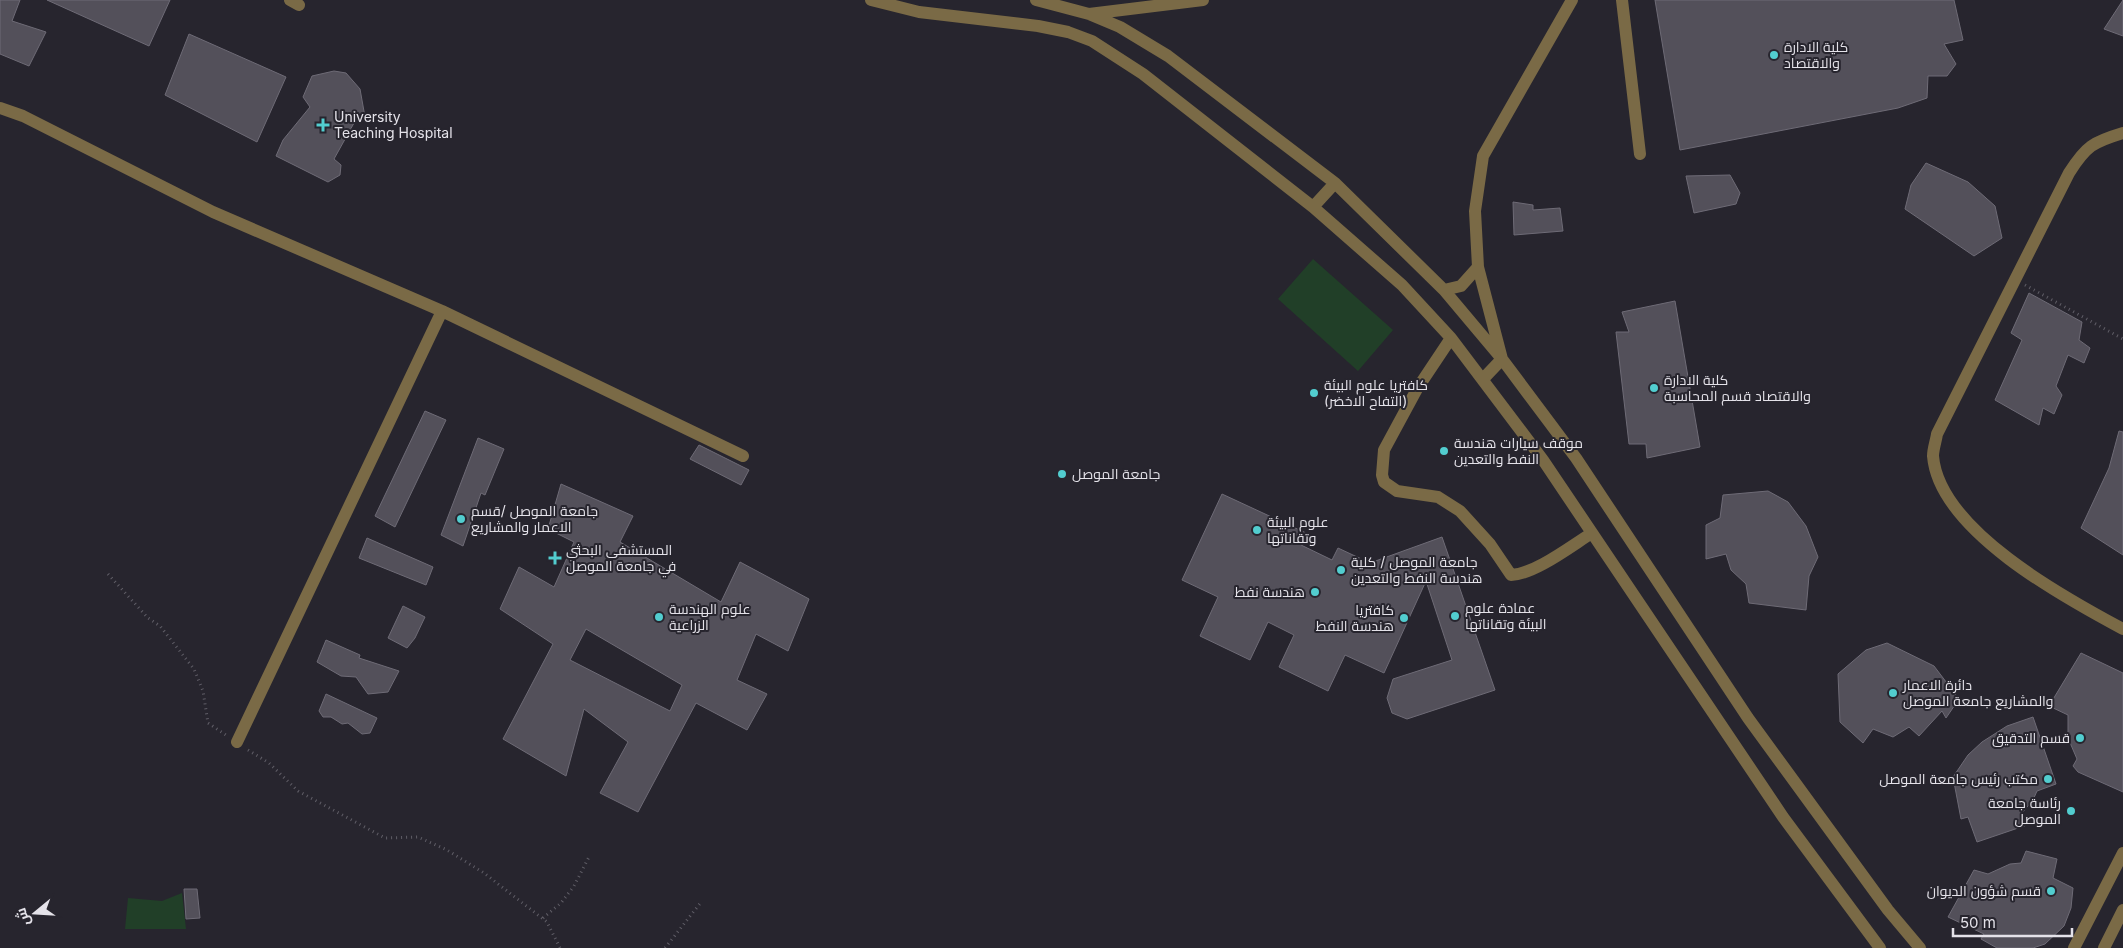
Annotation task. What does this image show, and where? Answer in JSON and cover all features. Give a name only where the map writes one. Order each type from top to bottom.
[{"type":"street","points":[[871,0],[919,12],[1038,26],[1068,32],[1092,41],[1143,74],[1314,207],[1402,285],[1451,338],[1543,460],[1783,817],[1880,948]]},
{"type":"street","points":[[1036,0],[1089,14],[1120,27],[1168,56],[1335,182],[1444,290],[1502,359],[1576,458],[1748,718],[1888,910],[1920,948]]},
{"type":"street","points":[[1089,14],[1203,0]]},
{"type":"street","points":[[1502,359],[1478,267],[1475,211],[1483,156],[1572,0]]},
{"type":"street","points":[[1622,0],[1640,154]]},
{"type":"street","points":[[0,108],[23,116],[213,212],[442,311],[743,456]]},
{"type":"street","points":[[2123,133],[2104,139],[2082,151],[2069,173],[1937,434],[1933,455],[1937,476],[1949,499],[2016,567],[2064,598],[2123,629]]},
{"type":"street","points":[[1314,207],[1335,182]]},
{"type":"street","points":[[1444,290],[1461,286],[1478,267]]},
{"type":"street","points":[[237,742],[442,311]]},
{"type":"street","points":[[1451,338],[1417,389],[1384,450],[1382,475],[1384,482],[1397,491],[1438,497],[1460,511],[1490,544],[1511,575],[1521,575],[1592,533]]},
{"type":"street","points":[[1483,379],[1502,359]]},
{"type":"street","points":[[2074,948],[2123,853]]},
{"type":"street","points":[[2109,947],[2123,910]]},
{"type":"path","points":[[2015,279],[2123,338]]},
{"type":"path","points":[[108,574],[148,618],[160,626],[194,670],[203,691],[208,722],[269,763],[298,790],[335,812],[385,838],[418,837],[446,850],[484,872],[543,918],[560,948]]},
{"type":"path","points":[[543,918],[561,903],[582,873],[590,855]]},
{"type":"path","points":[[665,948],[702,902]]},
{"type":"green space","points":[[1313,259],[1393,330],[1358,371],[1278,299]]},
{"type":"green space","points":[[182,893],[186,929],[125,929],[128,898],[162,901]]},
{"type":"building","points":[[0,0],[20,0],[12,21],[46,32],[29,66],[0,54]]},
{"type":"building","points":[[47,0],[170,0],[149,46]]},
{"type":"building","points":[[1655,0],[1954,0],[1963,40],[1944,44],[1956,64],[1947,76],[1928,76],[1927,98],[1898,108],[1680,150]]},
{"type":"building","points":[[2123,0],[2123,36],[2104,29]]},
{"type":"building","points":[[189,34],[286,77],[257,142],[165,95]]},
{"type":"building","points":[[334,71],[346,73],[360,89],[365,117],[359,114],[334,159],[341,165],[340,175],[328,182],[276,156],[283,140],[310,107],[303,97],[312,76]]},
{"type":"building","points":[[1926,163],[1968,182],[1995,206],[2002,238],[1974,256],[1905,209],[1911,185]]},
{"type":"building","points":[[1730,175],[1740,193],[1736,204],[1694,213],[1686,176]]},
{"type":"building","points":[[1513,202],[1533,205],[1533,210],[1560,208],[1563,231],[1514,235]]},
{"type":"building","points":[[2029,293],[2082,322],[2079,340],[2090,348],[2084,363],[2068,355],[2056,386],[2062,395],[2054,414],[2043,408],[2039,425],[1995,400],[2022,340],[2011,333]]},
{"type":"building","points":[[1675,301],[1700,447],[1647,458],[1646,444],[1629,444],[1616,332],[1629,332],[1622,312]]},
{"type":"building","points":[[425,411],[446,420],[395,527],[375,516]]},
{"type":"building","points":[[2119,431],[2123,432],[2123,555],[2081,528],[2109,468]]},
{"type":"building","points":[[478,438],[504,449],[485,495],[481,493],[463,546],[441,535]]},
{"type":"building","points":[[699,445],[749,470],[741,485],[690,459]]},
{"type":"building","points":[[561,484],[633,516],[620,542],[721,602],[740,562],[809,599],[788,651],[756,634],[737,680],[767,694],[747,730],[696,703],[638,812],[600,793],[628,742],[584,709],[566,776],[503,739],[553,644],[500,609],[519,567],[554,587],[574,542],[548,529]],"holes":[[[586,629],[682,685],[670,711],[570,660]]]},
{"type":"building","points":[[1768,491],[1788,502],[1806,526],[1818,557],[1809,576],[1806,610],[1749,603],[1746,584],[1731,570],[1726,554],[1706,559],[1706,525],[1720,518],[1723,495]]},
{"type":"building","name":"هندسة نفط","points":[[1222,494],[1306,533],[1301,545],[1332,560],[1338,548],[1370,563],[1442,537],[1495,690],[1407,719],[1392,713],[1387,698],[1393,679],[1452,660],[1426,581],[1384,673],[1345,655],[1328,691],[1279,667],[1294,635],[1268,622],[1250,660],[1200,636],[1218,597],[1182,580]]},
{"type":"building","points":[[367,538],[433,567],[426,585],[359,558]]},
{"type":"building","points":[[403,606],[425,617],[415,638],[407,648],[388,638]]},
{"type":"building","points":[[326,640],[360,655],[359,658],[399,671],[388,692],[368,694],[356,677],[341,676],[317,662]]},
{"type":"building","points":[[1887,643],[1934,666],[1959,699],[1946,718],[1942,711],[1919,736],[1909,727],[1893,737],[1873,729],[1863,743],[1840,722],[1838,674],[1866,650]]},
{"type":"building","points":[[2081,653],[2123,673],[2123,792],[2078,772],[2073,766],[2077,759],[2068,738],[2068,715],[2049,706]]},
{"type":"building","points":[[326,694],[377,718],[370,733],[362,734],[348,723],[342,724],[331,717],[323,717],[319,711]]},
{"type":"building","points":[[2033,717],[2056,784],[2037,791],[2033,800],[2021,814],[2027,825],[1977,842],[1968,817],[1961,819],[1953,777],[1968,755],[1982,742],[2007,726]]},
{"type":"building","points":[[2026,851],[2057,859],[2053,878],[2073,888],[2071,908],[2064,926],[2045,944],[2033,948],[1997,948],[1981,939],[1984,934],[1948,917],[1974,870],[1988,874],[2010,864],[2021,863]]},
{"type":"building","points":[[184,889],[197,889],[200,918],[186,919]]},
{"type":"place","name":"كلية الادارة والاقتصاد","points":[[1774,55]]},
{"type":"place","name":"University Teaching Hospital","points":[[323,125]]},
{"type":"place","name":"كلية الادارة والاقتصاد قسم المحاسبة","points":[[1654,388]]},
{"type":"place","name":"كافتريا علوم البيئة (التفاح الاخضر)","points":[[1314,393]]},
{"type":"place","name":"موقف سيارات هندسة النفط والتعدين","points":[[1444,451]]},
{"type":"place","name":"جامعة الموصل","points":[[1062,474]]},
{"type":"place","name":"جامعة الموصل /قسم الاعمار والمشاريع","points":[[461,519]]},
{"type":"place","name":"علوم البيئة وتقاناتها","points":[[1257,530]]},
{"type":"place","name":"المستشفى البحثي في جامعة الموصل","points":[[555,558]]},
{"type":"place","name":"جامعة الموصل / كلية هندسة النفط والتعدين","points":[[1341,570]]},
{"type":"place","name":"هندسة نفط","points":[[1315,592]]},
{"type":"place","name":"عمادة علوم البيئة وتقاناتها","points":[[1455,616]]},
{"type":"place","name":"علوم الهندسة الزراعية","points":[[659,617]]},
{"type":"place","name":"كافتريا هندسة النفط","points":[[1404,618]]},
{"type":"place","name":"دائرة الاعمار والمشاريع جامعة الموصل","points":[[1893,693]]},
{"type":"place","name":"قسم التدقيق","points":[[2080,738]]},
{"type":"place","name":"مكتب رئيس جامعة الموصل","points":[[2048,779]]},
{"type":"place","name":"رئاسة جامعة الموصل","points":[[2071,811]]},
{"type":"place","name":"قسم شؤون الديوان","points":[[2051,891]]}]
